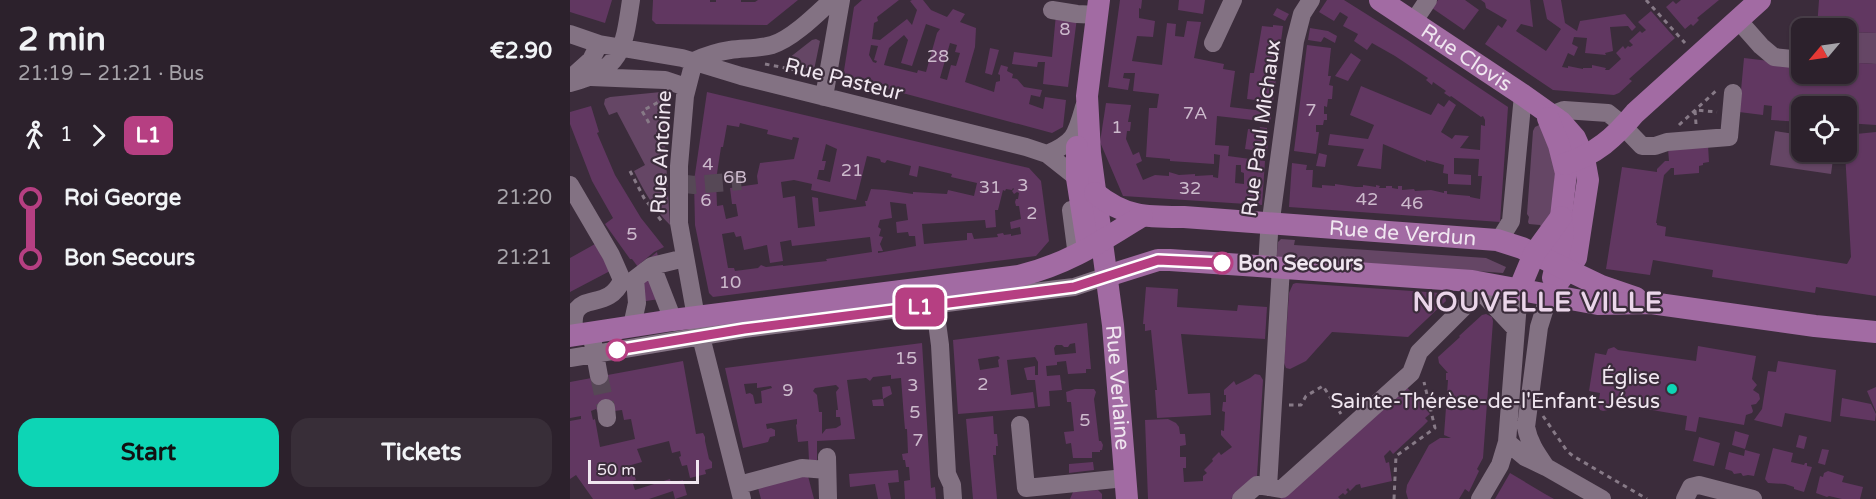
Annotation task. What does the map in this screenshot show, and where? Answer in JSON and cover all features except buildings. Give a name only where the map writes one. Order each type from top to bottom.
[{"type":"main road","name":"Rue Clovis","points":[[1380,0],[1523,94],[1548,113]]},
{"type":"main road","points":[[1549,295],[1562,267],[1561,217],[1571,151],[1625,120],[1760,0]]},
{"type":"main road","points":[[1089,249],[1095,193],[1086,96],[1099,8]]},
{"type":"main road","points":[[1548,113],[1588,180],[1576,258],[1562,267]]},
{"type":"main road","points":[[1077,134],[1073,175],[1089,249],[1095,264],[1107,276]]},
{"type":"main road","name":"Rue de Verdun","points":[[1095,193],[1109,204],[1142,216],[1497,240],[1534,254],[1601,286],[1651,303]]},
{"type":"main road","points":[[583,339],[632,326],[673,320],[699,327],[934,296],[1044,270],[1089,249],[1142,216]]},
{"type":"main road","points":[[1519,290],[1534,254],[1561,217]]},
{"type":"main road","name":"Rue de Verdun","points":[[1107,276],[1158,260],[1274,266],[1519,290],[1598,304],[1651,303],[1815,326],[1876,332]]},
{"type":"main road","name":"Rue Verlaine","points":[[1107,276],[1126,488]]},
{"type":"street","points":[[591,77],[612,62],[622,47],[631,0]]},
{"type":"street","points":[[693,61],[731,50],[774,45],[832,0]]},
{"type":"street","points":[[824,97],[841,0]]},
{"type":"street","points":[[1213,43],[1233,0]]},
{"type":"street","name":"Rue Paul Michaux","points":[[1268,487],[1273,405],[1274,266],[1270,224],[1295,41],[1302,14],[1311,0]]},
{"type":"street","points":[[1413,21],[1428,0]]},
{"type":"street","points":[[1052,10],[1077,14],[1099,8]]},
{"type":"street","points":[[1738,20],[1774,57],[1791,59]]},
{"type":"street","name":"Rue Pasteur","points":[[570,34],[599,44],[693,61],[824,97],[1026,147],[1047,154],[1095,193]]},
{"type":"street","points":[[570,81],[591,60],[599,44]]},
{"type":"street","name":"Rue Antoine","points":[[693,61],[678,91],[679,223],[699,327],[740,492]]},
{"type":"street","points":[[570,81],[591,77],[665,80],[678,91]]},
{"type":"street","points":[[1548,113],[1564,110],[1608,113],[1625,120],[1642,146],[1729,137],[1731,114],[1726,90]]},
{"type":"street","name":"Rue Clovis","points":[[1497,240],[1511,221],[1523,94]]},
{"type":"street","points":[[1047,154],[1064,147],[1077,134],[1086,96]]},
{"type":"street","points":[[570,185],[611,255],[622,280],[618,290],[609,298],[582,305],[576,310],[574,318],[599,376]]},
{"type":"street","points":[[632,326],[637,303],[635,279],[652,266],[683,250]]},
{"type":"street","points":[[652,266],[673,320]]},
{"type":"street","points":[[953,499],[952,484],[947,474],[940,345],[934,296],[1074,287],[1107,276]]},
{"type":"street","points":[[1241,499],[1257,485],[1282,489],[1411,373],[1419,352],[1476,286],[1515,329]]},
{"type":"street","points":[[1480,499],[1500,465],[1507,442],[1519,290]]},
{"type":"street","points":[[1546,466],[1534,450],[1526,427],[1539,327],[1549,295]]},
{"type":"street","points":[[570,358],[583,339],[699,327]]},
{"type":"street","points":[[1020,425],[1026,488],[1126,488]]},
{"type":"street","points":[[1507,442],[1526,427]]},
{"type":"street","points":[[1507,442],[1525,457],[1546,466],[1602,499]]},
{"type":"street","points":[[740,492],[802,468],[827,463],[828,499]]},
{"type":"street","points":[[1686,499],[1691,487],[1700,485],[1753,499]]},
{"type":"path","points":[[1646,0],[1688,47]]},
{"type":"path","points":[[762,63],[828,76]]},
{"type":"path","points":[[1676,141],[1676,127],[1695,110],[1726,90]]},
{"type":"path","points":[[649,123],[642,111],[678,91]]},
{"type":"path","points":[[1695,110],[1731,114]]},
{"type":"path","points":[[1695,110],[1697,139]]},
{"type":"path","points":[[630,171],[644,198],[683,250]]},
{"type":"path","points":[[1395,499],[1396,456],[1435,428],[1422,374],[1414,364]]},
{"type":"path","points":[[1273,405],[1300,405],[1306,396],[1323,386],[1350,428]]},
{"type":"path","points":[[1543,406],[1543,416],[1572,456],[1647,499]]},
{"type":"shaded area","points":[[1857,32],[1876,33],[1876,64],[1860,63],[1858,70]]},
{"type":"shaded area","points":[[816,39],[820,41],[814,70],[789,64],[789,58]]},
{"type":"shaded area","points":[[661,92],[665,97],[665,145],[670,225],[650,200],[634,171],[645,165],[617,112],[609,115],[604,104],[605,99],[610,97]]},
{"type":"shaded area","points":[[1541,124],[1556,162],[1552,217],[1543,230],[1540,225],[1529,224],[1527,214],[1533,131]]},
{"type":"shaded area","points":[[1775,131],[1791,133],[1791,162],[1833,162],[1831,174],[1770,165]]},
{"type":"shaded area","points":[[1281,239],[1295,240],[1294,245],[1486,258],[1506,267],[1503,273],[1278,257],[1273,251],[1277,251],[1278,242]]},
{"type":"tunnel","points":[[678,183],[694,185],[741,181]]},
{"type":"tunnel","points":[[599,376],[606,408]]},
{"type":"bus line","name":"L1","points":[[617,350],[744,329],[1074,287],[1158,260],[1222,263]]},
{"type":"place","name":"Bon Secours","points":[[1222,263]]},
{"type":"place","name":"Église Sainte-Thérèse-de-l'Enfant-Jésus","points":[[1672,389]]},
{"type":"district","name":"NOUVELLE VILLE","points":[[1538,302]]}]
